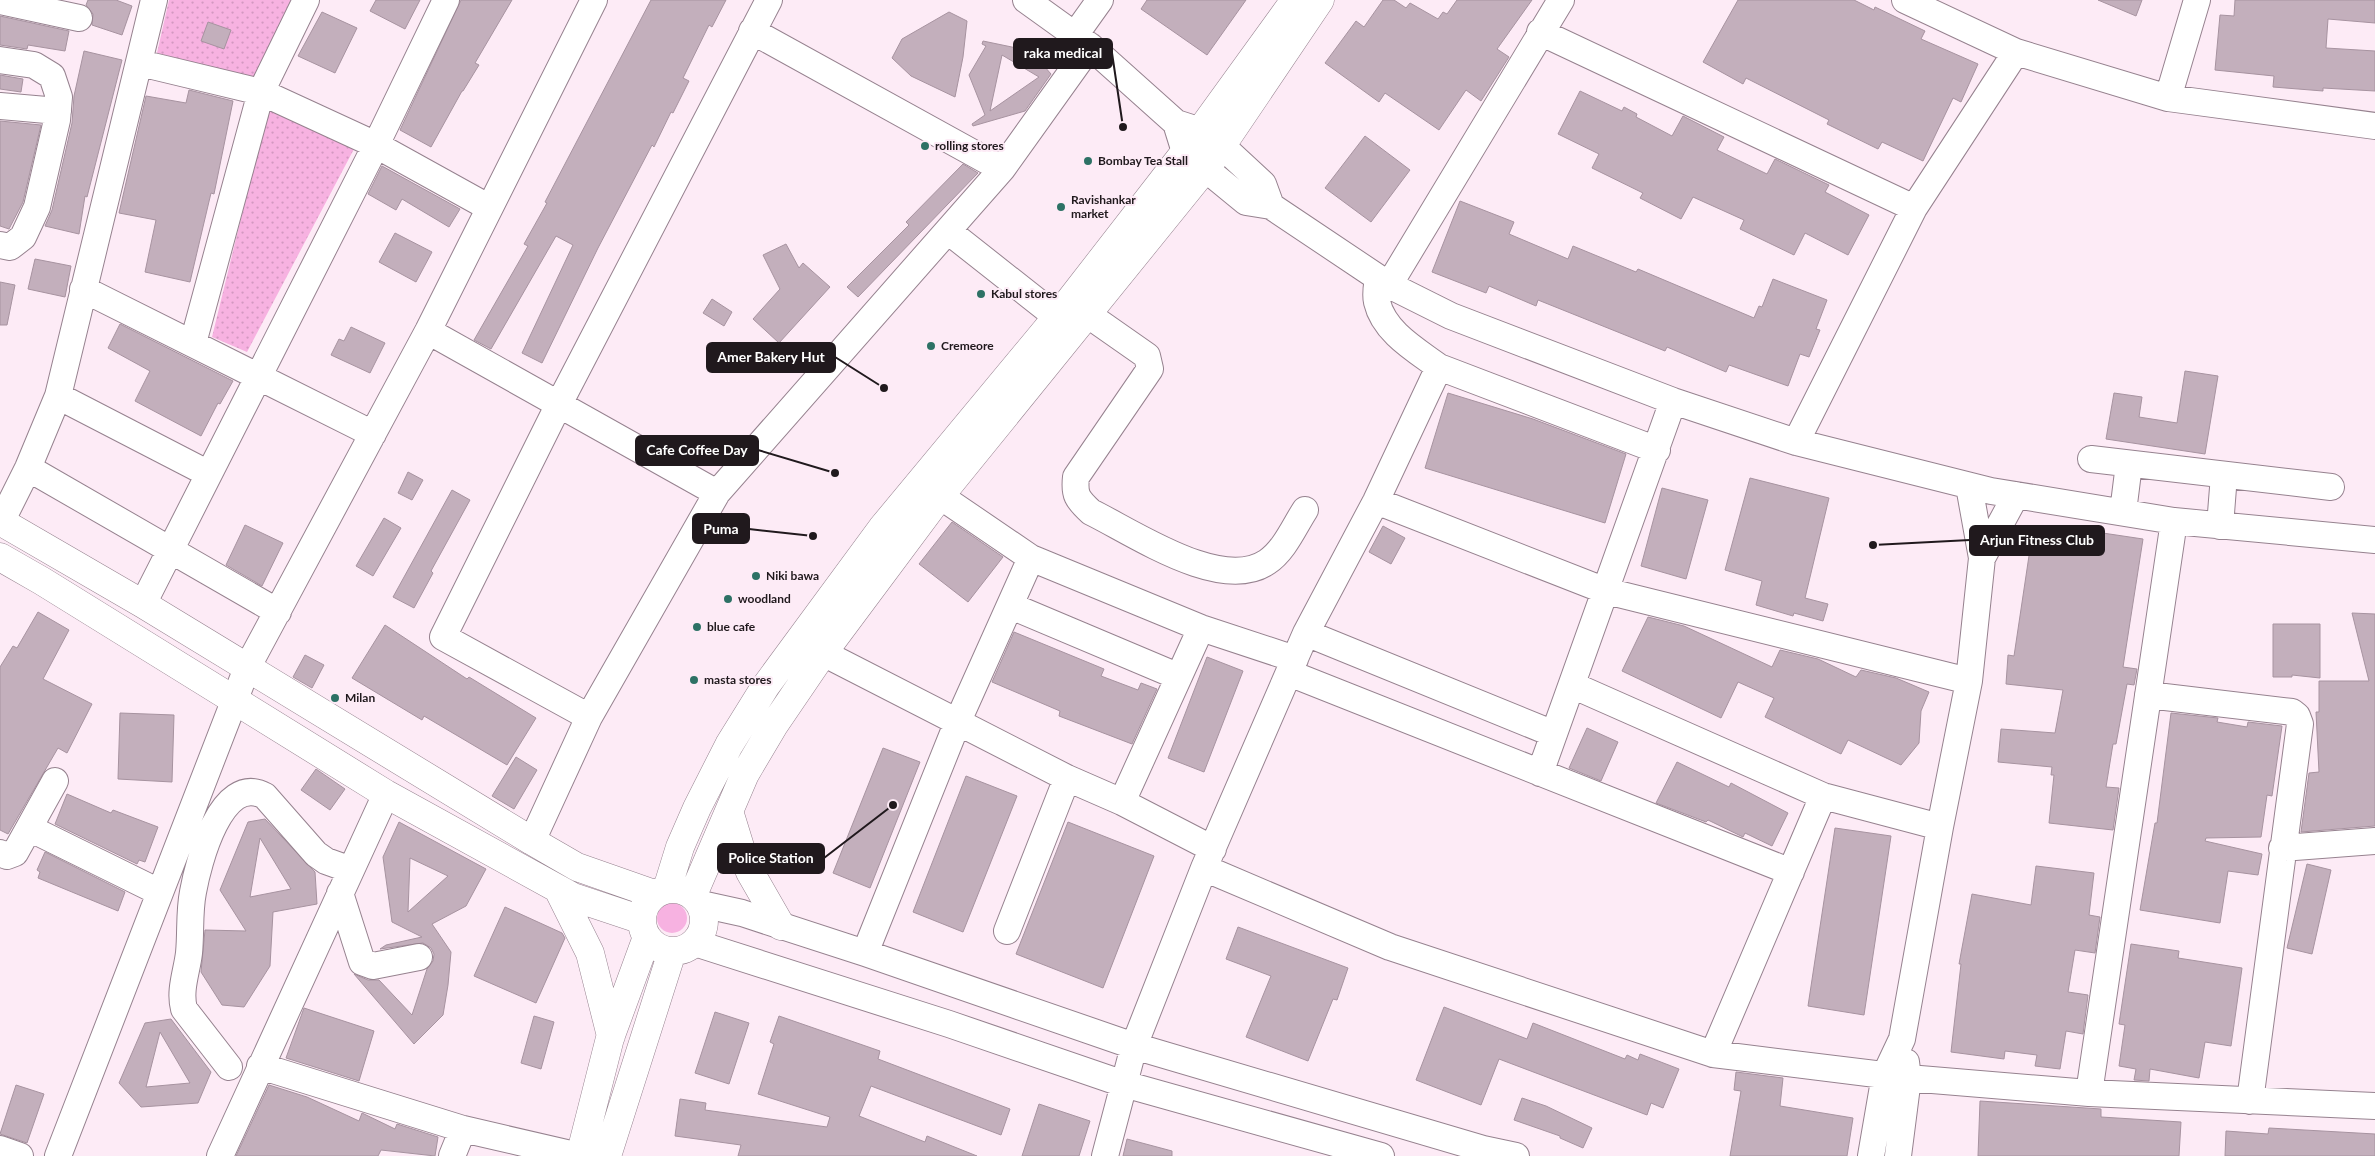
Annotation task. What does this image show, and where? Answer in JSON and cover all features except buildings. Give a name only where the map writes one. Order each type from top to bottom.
[{"type":"main road","points":[[697,899],[729,810],[750,766],[774,725],[823,653],[940,496],[1087,314],[1295,0]]},
{"type":"main road","points":[[580,1156],[611,1036],[644,929],[645,906],[661,891],[697,808],[729,745],[765,687],[882,528],[1198,144],[1320,0]]},
{"type":"main road","points":[[0,522],[143,604],[577,867],[661,891],[681,889],[697,899],[705,917],[703,931],[684,947],[607,1156]]},
{"type":"main road","points":[[0,557],[42,581],[386,794],[558,889],[644,929],[652,944],[684,947]]},
{"type":"main road","points":[[729,810],[750,872],[781,926]]},
{"type":"main road","points":[[558,889],[590,953],[611,1036]]},
{"type":"street","points":[[0,522],[28,468],[58,396],[154,0]]},
{"type":"street","points":[[193,343],[261,92],[306,0]]},
{"type":"street","points":[[143,604],[171,551],[207,473],[376,145],[446,0]]},
{"type":"street","points":[[58,1156],[233,699],[247,668],[428,331],[488,208],[594,0]]},
{"type":"street","points":[[589,717],[443,637],[559,404],[769,0]]},
{"type":"street","points":[[1026,0],[1083,41],[1198,144],[1263,184],[1271,206],[1383,281],[1451,316],[1674,401],[1796,442],[1969,486],[2174,521],[2375,540]]},
{"type":"street","points":[[532,841],[589,717],[717,493],[1002,170],[1083,41],[1100,0]]},
{"type":"street","points":[[1560,0],[1383,281],[1376,300],[1382,315],[1398,336],[1439,367],[1657,450]]},
{"type":"street","points":[[1906,0],[2016,52],[2168,98],[2375,126]]},
{"type":"street","points":[[2168,98],[2197,0]]},
{"type":"street","points":[[15,2],[79,18]]},
{"type":"street","points":[[752,31],[1002,170]]},
{"type":"street","points":[[1540,32],[1914,208]]},
{"type":"street","points":[[1796,442],[1914,208],[2016,52]]},
{"type":"street","points":[[0,60],[34,64],[52,76],[59,96],[58,111],[37,207],[23,237],[10,247],[0,245]]},
{"type":"street","points":[[140,63],[261,92],[376,145],[488,208]]},
{"type":"street","points":[[0,106],[58,111]]},
{"type":"street","points":[[948,231],[1057,317]]},
{"type":"street","points":[[83,289],[373,434]]},
{"type":"street","points":[[1087,314],[1147,356],[1150,369],[1076,476],[1075,491],[1079,501],[1091,512],[1193,564],[1220,570],[1240,571],[1266,564],[1276,555],[1305,510]]},
{"type":"street","points":[[428,331],[717,493]]},
{"type":"street","points":[[1105,1156],[1134,1046],[1209,858],[1306,633],[1376,501],[1439,367]]},
{"type":"street","points":[[58,396],[207,473]]},
{"type":"street","points":[[1540,773],[1674,401]]},
{"type":"street","points":[[2091,459],[2331,487]]},
{"type":"street","points":[[2123,512],[2129,464]]},
{"type":"street","points":[[28,468],[278,612]]},
{"type":"street","points":[[2220,526],[2224,475]]},
{"type":"street","points":[[1871,1156],[1896,1077],[1940,827],[1969,681],[1982,558],[1969,486]]},
{"type":"street","points":[[1982,558],[2016,495]]},
{"type":"street","points":[[940,496],[1031,558],[1292,666],[1540,773],[1792,872]]},
{"type":"street","points":[[1376,501],[1606,591],[1969,681]]},
{"type":"street","points":[[2089,1093],[2174,521]]},
{"type":"street","points":[[865,953],[958,721],[1031,558]]},
{"type":"street","points":[[1011,606],[1177,676]]},
{"type":"street","points":[[1122,802],[1177,676],[1201,628]]},
{"type":"street","points":[[1306,633],[1554,734]]},
{"type":"street","points":[[823,653],[1067,778],[1122,802],[1209,858],[1390,947],[1713,1054],[1896,1077],[2089,1093],[2375,1106]]},
{"type":"street","points":[[1572,685],[1823,796],[1940,827]]},
{"type":"street","points":[[2148,694],[2292,712],[2298,716],[2300,724],[2282,848],[2250,1101]]},
{"type":"street","points":[[1007,931],[1067,778]]},
{"type":"street","points":[[0,853],[7,856],[15,853],[55,781]]},
{"type":"street","points":[[229,1067],[184,1009],[182,995],[189,957],[193,893],[202,854],[214,823],[228,804],[243,793],[257,792],[265,796],[316,854],[326,861],[346,882],[362,962],[373,966],[418,957]]},
{"type":"street","points":[[220,1156],[386,794]]},
{"type":"street","points":[[1713,1054],[1823,796]]},
{"type":"street","points":[[29,828],[159,892]]},
{"type":"street","points":[[2282,848],[2375,841]]},
{"type":"street","points":[[697,899],[865,953],[1134,1046],[1482,1152],[1516,1156]]},
{"type":"street","points":[[684,947],[949,1024],[1124,1084],[1381,1156]]},
{"type":"street","points":[[260,1066],[463,1129],[580,1156]]},
{"type":"street","points":[[1896,1077],[1898,1156]]},
{"type":"street","points":[[452,1156],[463,1129]]},
{"type":"street","points":[[0,1149],[20,1156]]},
{"type":"shaded area","points":[[169,0],[292,0],[253,78],[157,53]]},
{"type":"shaded area","points":[[268,108],[354,149],[247,352],[212,337]]},
{"type":"shaded area","points":[[672,903],[678,904],[686,912],[686,924],[678,932],[672,933],[666,932],[658,924],[657,918],[658,912],[666,904]]},
{"type":"place","name":"raka medical","points":[[1123,127]]},
{"type":"place","name":"rolling stores","points":[[925,146]]},
{"type":"place","name":"Bombay Tea Stall","points":[[1088,161]]},
{"type":"place","name":"Ravishankar market","points":[[1061,207]]},
{"type":"place","name":"Kabul stores","points":[[981,294]]},
{"type":"place","name":"Cremeore","points":[[931,346]]},
{"type":"place","name":"Amer Bakery Hut","points":[[884,388]]},
{"type":"place","name":"Cafe Coffee Day","points":[[835,473]]},
{"type":"place","name":"Puma","points":[[813,536]]},
{"type":"place","name":"Arjun Fitness Club","points":[[1873,545]]},
{"type":"place","name":"Niki bawa","points":[[756,576]]},
{"type":"place","name":"woodland","points":[[728,599]]},
{"type":"place","name":"blue cafe","points":[[697,627]]},
{"type":"place","name":"masta stores","points":[[694,680]]},
{"type":"place","name":"Milan","points":[[335,698]]},
{"type":"place","name":"Police Station","points":[[893,805]]}]
